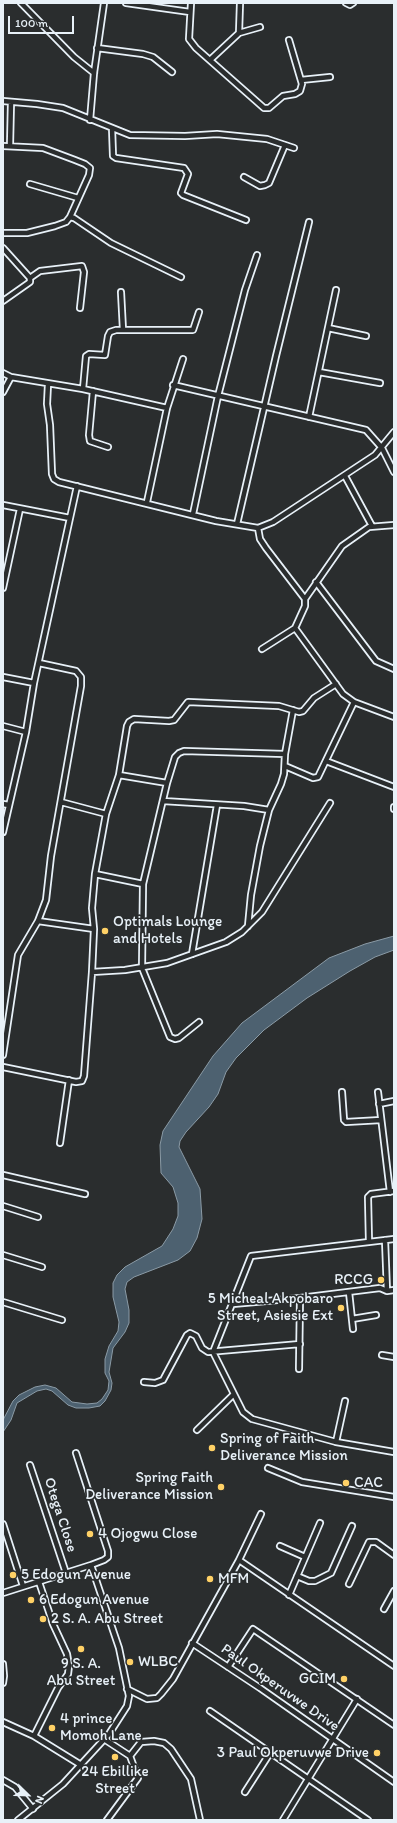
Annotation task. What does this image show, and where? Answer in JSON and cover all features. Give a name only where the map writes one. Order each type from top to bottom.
[{"type":"street","points":[[21,3],[74,58],[94,73]]},
{"type":"street","points":[[90,120],[94,73],[104,3]]},
{"type":"street","points":[[126,3],[190,12]]},
{"type":"street","points":[[191,3],[189,39],[196,48],[264,108],[269,108],[283,96],[300,91],[302,84],[289,40]]},
{"type":"street","points":[[239,33],[240,3]]},
{"type":"street","points":[[346,3],[350,5],[353,3]]},
{"type":"street","points":[[210,60],[239,33],[260,27]]},
{"type":"street","points":[[97,48],[143,54],[154,57],[172,72]]},
{"type":"street","points":[[301,80],[330,77]]},
{"type":"street","points":[[3,101],[63,108],[130,135],[185,136],[217,134],[267,139],[294,148]]},
{"type":"street","points":[[10,146],[11,102]]},
{"type":"street","points":[[112,128],[113,156],[116,158],[184,168],[188,174],[181,193],[183,195],[246,220]]},
{"type":"street","points":[[244,178],[260,186],[269,183],[285,145]]},
{"type":"street","points":[[3,146],[43,148],[85,164],[90,168],[89,174],[70,217],[66,222],[27,233],[3,233]]},
{"type":"street","points":[[30,184],[78,198]]},
{"type":"street","points":[[70,217],[74,218],[112,243],[181,277]]},
{"type":"street","points":[[237,524],[309,222]]},
{"type":"street","points":[[3,248],[30,278]]},
{"type":"street","points":[[193,514],[218,396],[245,290],[257,255]]},
{"type":"street","points":[[3,301],[30,282],[30,278],[40,271],[82,266],[84,272],[80,308]]},
{"type":"street","points":[[309,417],[336,290]]},
{"type":"street","points":[[121,292],[123,330]]},
{"type":"street","points":[[83,389],[86,356],[89,354],[105,355],[110,332],[123,330],[193,330],[200,312]]},
{"type":"street","points":[[328,328],[366,336]]},
{"type":"street","points":[[147,502],[167,408],[173,385],[183,360]]},
{"type":"street","points":[[318,372],[380,383]]},
{"type":"street","points":[[3,373],[10,377],[83,389],[167,408]]},
{"type":"street","points":[[3,392],[10,377]]},
{"type":"street","points":[[48,384],[47,404],[52,474],[54,479],[59,482],[258,528],[273,522],[375,455],[394,432]]},
{"type":"street","points":[[173,385],[366,430],[382,448],[394,472]]},
{"type":"street","points":[[93,391],[89,435],[90,441],[108,447]]},
{"type":"street","points":[[345,476],[372,526]]},
{"type":"street","points":[[3,832],[26,732],[34,684],[77,486]]},
{"type":"street","points":[[3,505],[70,518]]},
{"type":"street","points":[[3,588],[20,509]]},
{"type":"street","points":[[304,599],[342,546],[372,526],[394,525]]},
{"type":"street","points":[[258,528],[260,539],[304,599],[306,606],[295,628],[262,649]]},
{"type":"street","points":[[316,582],[376,661],[394,669]]},
{"type":"street","points":[[295,628],[343,694],[354,702],[394,717]]},
{"type":"street","points":[[3,1055],[18,955],[38,921],[46,900],[51,856],[81,686],[81,677],[76,671],[39,663]]},
{"type":"street","points":[[3,677],[34,684]]},
{"type":"street","points":[[3,1068],[76,1082],[82,1081],[84,1076],[92,972],[94,929],[92,908],[95,874],[106,814],[119,775],[126,726],[134,719],[174,720],[188,702],[279,706],[303,711],[314,698],[336,684]]},
{"type":"street","points":[[285,766],[313,778],[318,777],[354,702]]},
{"type":"street","points":[[248,926],[254,881],[269,810],[281,784],[285,766],[285,754],[293,710]]},
{"type":"street","points":[[3,726],[26,732]]},
{"type":"street","points":[[199,1022],[180,1038],[175,1039],[170,1037],[142,968],[144,884],[167,783],[175,757],[184,751],[285,754]]},
{"type":"street","points":[[326,761],[394,787]]},
{"type":"street","points":[[119,775],[167,783]]},
{"type":"street","points":[[163,801],[244,806],[269,810]]},
{"type":"street","points":[[61,802],[106,814]]},
{"type":"street","points":[[92,972],[142,968],[167,963],[226,942],[242,932],[262,912],[330,803]]},
{"type":"street","points":[[3,804],[9,805]]},
{"type":"street","points":[[192,954],[217,805]]},
{"type":"street","points":[[95,874],[144,884]]},
{"type":"street","points":[[38,921],[94,929]]},
{"type":"street","points":[[60,1143],[68,1080]]},
{"type":"street","points":[[342,1092],[344,1120],[346,1122],[381,1120]]},
{"type":"street","points":[[369,1242],[368,1197],[371,1194],[392,1192],[378,1092]]},
{"type":"street","points":[[379,1104],[394,1101]]},
{"type":"street","points":[[3,1175],[85,1194]]},
{"type":"street","points":[[3,1206],[38,1217]]},
{"type":"street","points":[[394,1239],[251,1256],[213,1352],[243,1412],[252,1419],[336,1442],[394,1452]]},
{"type":"street","points":[[385,1240],[387,1291]]},
{"type":"street","points":[[3,1255],[42,1267]]},
{"type":"street","points":[[233,1304],[300,1298],[380,1288],[387,1291],[394,1290]]},
{"type":"street","points":[[349,1292],[352,1329]]},
{"type":"street","points":[[299,1369],[300,1298]]},
{"type":"street","points":[[3,1302],[62,1320]]},
{"type":"street","points":[[352,1319],[376,1315]]},
{"type":"street","points":[[144,1382],[155,1383],[163,1380],[186,1334],[193,1334],[206,1351],[213,1352],[300,1344]]},
{"type":"street","points":[[382,1355],[394,1357]]},
{"type":"street","points":[[197,1430],[234,1394]]},
{"type":"street","points":[[336,1442],[345,1400]]},
{"type":"street","points":[[3,1592],[91,1565],[108,1557],[108,1551],[76,1453]]},
{"type":"street","name":"Otega Close","points":[[30,1465],[66,1573]]},
{"type":"street","points":[[268,1468],[302,1482],[394,1496]]},
{"type":"street","points":[[127,1689],[147,1699],[157,1698],[172,1679],[239,1560],[261,1514]]},
{"type":"street","points":[[289,1595],[320,1523]]},
{"type":"street","points":[[3,1524],[23,1586]]},
{"type":"street","points":[[297,1576],[309,1581],[315,1581],[331,1573],[352,1526]]},
{"type":"street","points":[[349,1584],[369,1542],[376,1542],[394,1555]]},
{"type":"street","points":[[280,1546],[305,1557]]},
{"type":"street","points":[[239,1560],[394,1666]]},
{"type":"street","points":[[18,1820],[63,1784],[104,1739],[127,1706],[129,1696],[119,1648],[91,1565]]},
{"type":"street","points":[[34,1736],[58,1688],[68,1674],[69,1666],[67,1654],[54,1624],[39,1582]]},
{"type":"street","points":[[384,1609],[394,1590]]},
{"type":"street","points":[[228,1667],[253,1629],[357,1698],[394,1725]]},
{"type":"street","name":"Paul Okperuvwe Drive","points":[[192,1643],[394,1782]]},
{"type":"street","points":[[3,1664],[3,1683]]},
{"type":"street","points":[[283,1820],[357,1698]]},
{"type":"street","points":[[210,1711],[368,1820]]},
{"type":"street","points":[[3,1722],[34,1736],[81,1765]]},
{"type":"street","points":[[104,1739],[130,1756],[138,1778],[106,1820]]},
{"type":"street","points":[[130,1756],[141,1742],[154,1741],[164,1743],[171,1749],[191,1780],[200,1820]]},
{"type":"street","points":[[245,1792],[270,1753]]},
{"type":"street","points":[[3,1780],[15,1787],[33,1809]]},
{"type":"water","points":[[394,936],[394,950],[375,957],[350,971],[307,998],[264,1030],[236,1058],[226,1072],[218,1094],[180,1141],[179,1147],[200,1189],[202,1219],[197,1238],[190,1251],[178,1260],[134,1277],[127,1282],[125,1289],[129,1310],[129,1323],[125,1332],[113,1348],[109,1372],[112,1383],[111,1390],[105,1401],[100,1406],[76,1408],[68,1405],[52,1391],[46,1389],[37,1391],[17,1403],[11,1420],[3,1432],[3,1420],[13,1401],[19,1395],[35,1387],[45,1385],[56,1388],[72,1402],[87,1404],[97,1403],[102,1399],[108,1390],[109,1381],[105,1373],[105,1359],[109,1346],[118,1331],[119,1322],[113,1297],[113,1283],[117,1275],[125,1267],[162,1246],[173,1229],[178,1216],[178,1203],[173,1187],[161,1173],[160,1145],[163,1131],[213,1056],[242,1023],[329,958],[365,944]]},
{"type":"place","name":"Optimals Lounge and Hotels","points":[[105,931]]},
{"type":"place","name":"RCCG","points":[[381,1280]]},
{"type":"place","name":"5 Micheal Akpobaro Street, Asiesie Ext","points":[[341,1308]]},
{"type":"place","name":"Spring of Faith Deliverance Mission","points":[[212,1448]]},
{"type":"place","name":"CAC","points":[[346,1483]]},
{"type":"place","name":"Spring Faith Deliverance Mission","points":[[221,1487]]},
{"type":"place","name":"4 Ojogwu Close","points":[[90,1534]]},
{"type":"place","name":"5 Edogun Avenue","points":[[13,1575]]},
{"type":"place","name":"MFM","points":[[210,1579]]},
{"type":"place","name":"6 Edogun Avenue","points":[[31,1600]]},
{"type":"place","name":"2 S. A. Abu Street","points":[[43,1619]]},
{"type":"place","name":"9 S. A. Abu Street","points":[[81,1649]]},
{"type":"place","name":"WLBC","points":[[130,1662]]},
{"type":"place","name":"GCIM","points":[[344,1679]]},
{"type":"place","name":"4 prince Momoh Lane","points":[[52,1728]]},
{"type":"place","name":"3 Paul Okperuvwe Drive","points":[[377,1753]]},
{"type":"place","name":"24 Ebillike Street","points":[[115,1757]]}]
